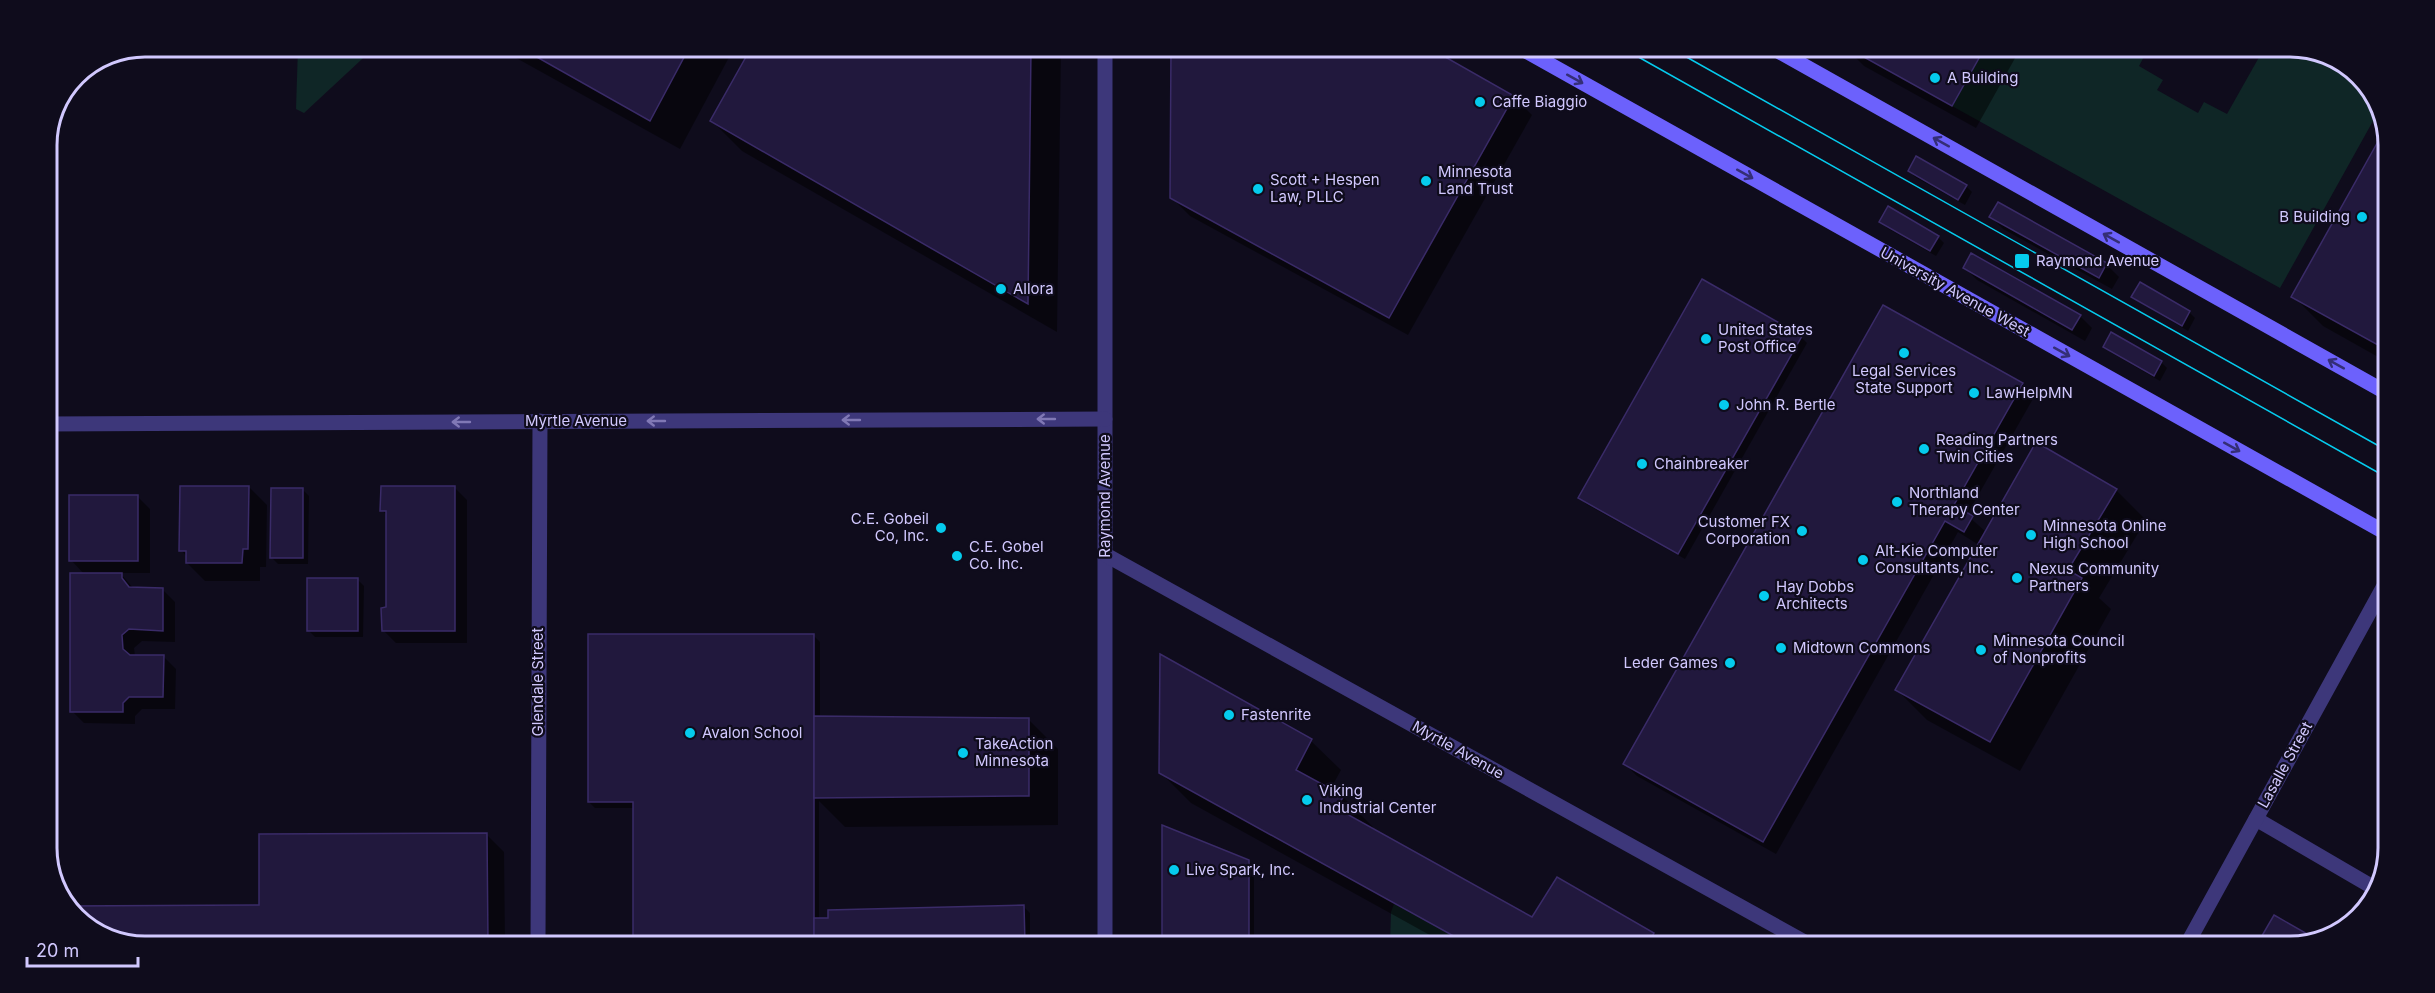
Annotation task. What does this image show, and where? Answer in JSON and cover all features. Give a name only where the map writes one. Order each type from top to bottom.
[{"type":"main road","name":"University Avenue West","points":[[1536,57],[2378,529]]},
{"type":"main road","points":[[1789,57],[2378,388]]},
{"type":"street","name":"Raymond Avenue","points":[[1105,57],[1105,936]]},
{"type":"street","name":"Myrtle Avenue","points":[[57,424],[1105,419]]},
{"type":"street","name":"Glendale Street","points":[[538,936],[540,421]]},
{"type":"street","name":"Myrtle Avenue","points":[[1106,555],[1794,936]]},
{"type":"street","name":"Lasalle Street","points":[[2192,936],[2378,597]]},
{"type":"street","points":[[2256,819],[2369,885]]},
{"type":"green space","points":[[298,57],[364,57],[304,113],[296,109]]},
{"type":"green space","points":[[1980,57],[2144,57],[2139,66],[2163,80],[2157,90],[2198,113],[2204,102],[2227,114],[2259,57],[2290,57],[2318,62],[2339,72],[2360,91],[2374,120],[2280,288],[1952,106]]},
{"type":"green space","points":[[1394,904],[1453,936],[1390,936],[1391,912]]},
{"type":"building","points":[[537,57],[684,57],[650,121]]},
{"type":"building","points":[[746,57],[1031,57],[1028,304],[710,121]]},
{"type":"building","points":[[1171,57],[1445,57],[1514,96],[1389,318],[1170,198]]},
{"type":"building","name":"A Building","points":[[1864,57],[1980,57],[1952,106]]},
{"type":"building","name":"B Building","points":[[2378,142],[2378,345],[2291,297]]},
{"type":"building","points":[[1916,156],[1967,185],[1958,200],[1908,171]]},
{"type":"building","points":[[1998,202],[2107,263],[2099,278],[1989,217]]},
{"type":"building","points":[[1888,206],[1939,236],[1930,251],[1879,222]]},
{"type":"building","points":[[1971,253],[2081,315],[2072,330],[1963,268]]},
{"type":"building","points":[[1702,279],[1802,336],[1678,554],[1578,498]]},
{"type":"building","points":[[2140,282],[2190,311],[2182,326],[2131,297]]},
{"type":"building","name":"Midtown Commons","points":[[1883,305],[2023,383],[1954,505],[1973,516],[1964,532],[1945,521],[1763,842],[1623,764]]},
{"type":"building","points":[[2111,332],[2162,361],[2154,376],[2103,347]]},
{"type":"building","points":[[2036,442],[2117,489],[2068,570],[2082,578],[1990,742],[1895,690]]},
{"type":"building","points":[[180,486],[249,486],[248,549],[243,549],[242,563],[186,563],[186,551],[179,551]]},
{"type":"building","points":[[381,486],[455,486],[455,631],[382,631],[381,608],[386,607],[386,511],[380,511]]},
{"type":"building","points":[[271,488],[303,488],[303,558],[270,558]]},
{"type":"building","points":[[69,495],[138,495],[138,561],[69,561]]},
{"type":"building","points":[[70,573],[122,573],[122,578],[129,587],[163,588],[163,631],[129,629],[122,635],[123,649],[130,655],[164,655],[163,697],[129,697],[123,703],[123,712],[70,712]]},
{"type":"building","points":[[307,578],[358,578],[358,631],[307,631]]},
{"type":"building","points":[[588,634],[814,634],[814,936],[633,936],[633,802],[588,802]]},
{"type":"building","points":[[1160,654],[1312,739],[1296,770],[1344,796],[1336,808],[1532,917],[1557,877],[1654,933],[1652,936],[1454,936],[1159,773]]},
{"type":"building","points":[[814,716],[1029,718],[1029,796],[814,798]]},
{"type":"building","points":[[1162,825],[1249,860],[1249,936],[1162,936]]},
{"type":"building","points":[[487,833],[488,936],[145,936],[106,927],[91,918],[79,906],[259,905],[259,834]]},
{"type":"building","points":[[1024,905],[1025,936],[814,936],[814,918],[828,918],[828,910]]},
{"type":"building","points":[[2274,915],[2307,934],[2290,936],[2262,936]]},
{"type":"tram line","points":[[1638,57],[2378,473]]},
{"type":"tram line","points":[[1686,57],[2378,446]]},
{"type":"place","name":"A Building","points":[[1935,78]]},
{"type":"place","name":"Caffe Biaggio","points":[[1480,102]]},
{"type":"place","name":"Minnesota Land Trust","points":[[1426,181]]},
{"type":"place","name":"Scott + Hespen Law, PLLC","points":[[1258,189]]},
{"type":"place","name":"B Building","points":[[2362,217]]},
{"type":"place","name":"Raymond Avenue","points":[[2022,261]]},
{"type":"place","name":"Allora","points":[[1001,289]]},
{"type":"place","name":"United States Post Office","points":[[1706,339]]},
{"type":"place","name":"Legal Services State Support","points":[[1904,353]]},
{"type":"place","name":"LawHelpMN","points":[[1974,393]]},
{"type":"place","name":"John R. Bertle","points":[[1724,405]]},
{"type":"place","name":"Reading Partners Twin Cities","points":[[1924,449]]},
{"type":"place","name":"Chainbreaker","points":[[1642,464]]},
{"type":"place","name":"Northland Therapy Center","points":[[1897,502]]},
{"type":"place","name":"C.E. Gobeil Co, Inc.","points":[[941,528]]},
{"type":"place","name":"Customer FX Corporation","points":[[1802,531]]},
{"type":"place","name":"Minnesota Online High School","points":[[2031,535]]},
{"type":"place","name":"C.E. Gobel Co. Inc.","points":[[957,556]]},
{"type":"place","name":"Alt-Kie Computer Consultants, Inc.","points":[[1863,560]]},
{"type":"place","name":"Nexus Community Partners","points":[[2017,578]]},
{"type":"place","name":"Hay Dobbs Architects","points":[[1764,596]]},
{"type":"place","name":"Midtown Commons","points":[[1781,648]]},
{"type":"place","name":"Minnesota Council of Nonprofits","points":[[1981,650]]},
{"type":"place","name":"Leder Games","points":[[1730,663]]},
{"type":"place","name":"Fastenrite","points":[[1229,715]]},
{"type":"place","name":"Avalon School","points":[[690,733]]},
{"type":"place","name":"TakeAction Minnesota","points":[[963,753]]},
{"type":"place","name":"Viking Industrial Center","points":[[1307,800]]},
{"type":"place","name":"Live Spark, Inc.","points":[[1174,870]]}]
